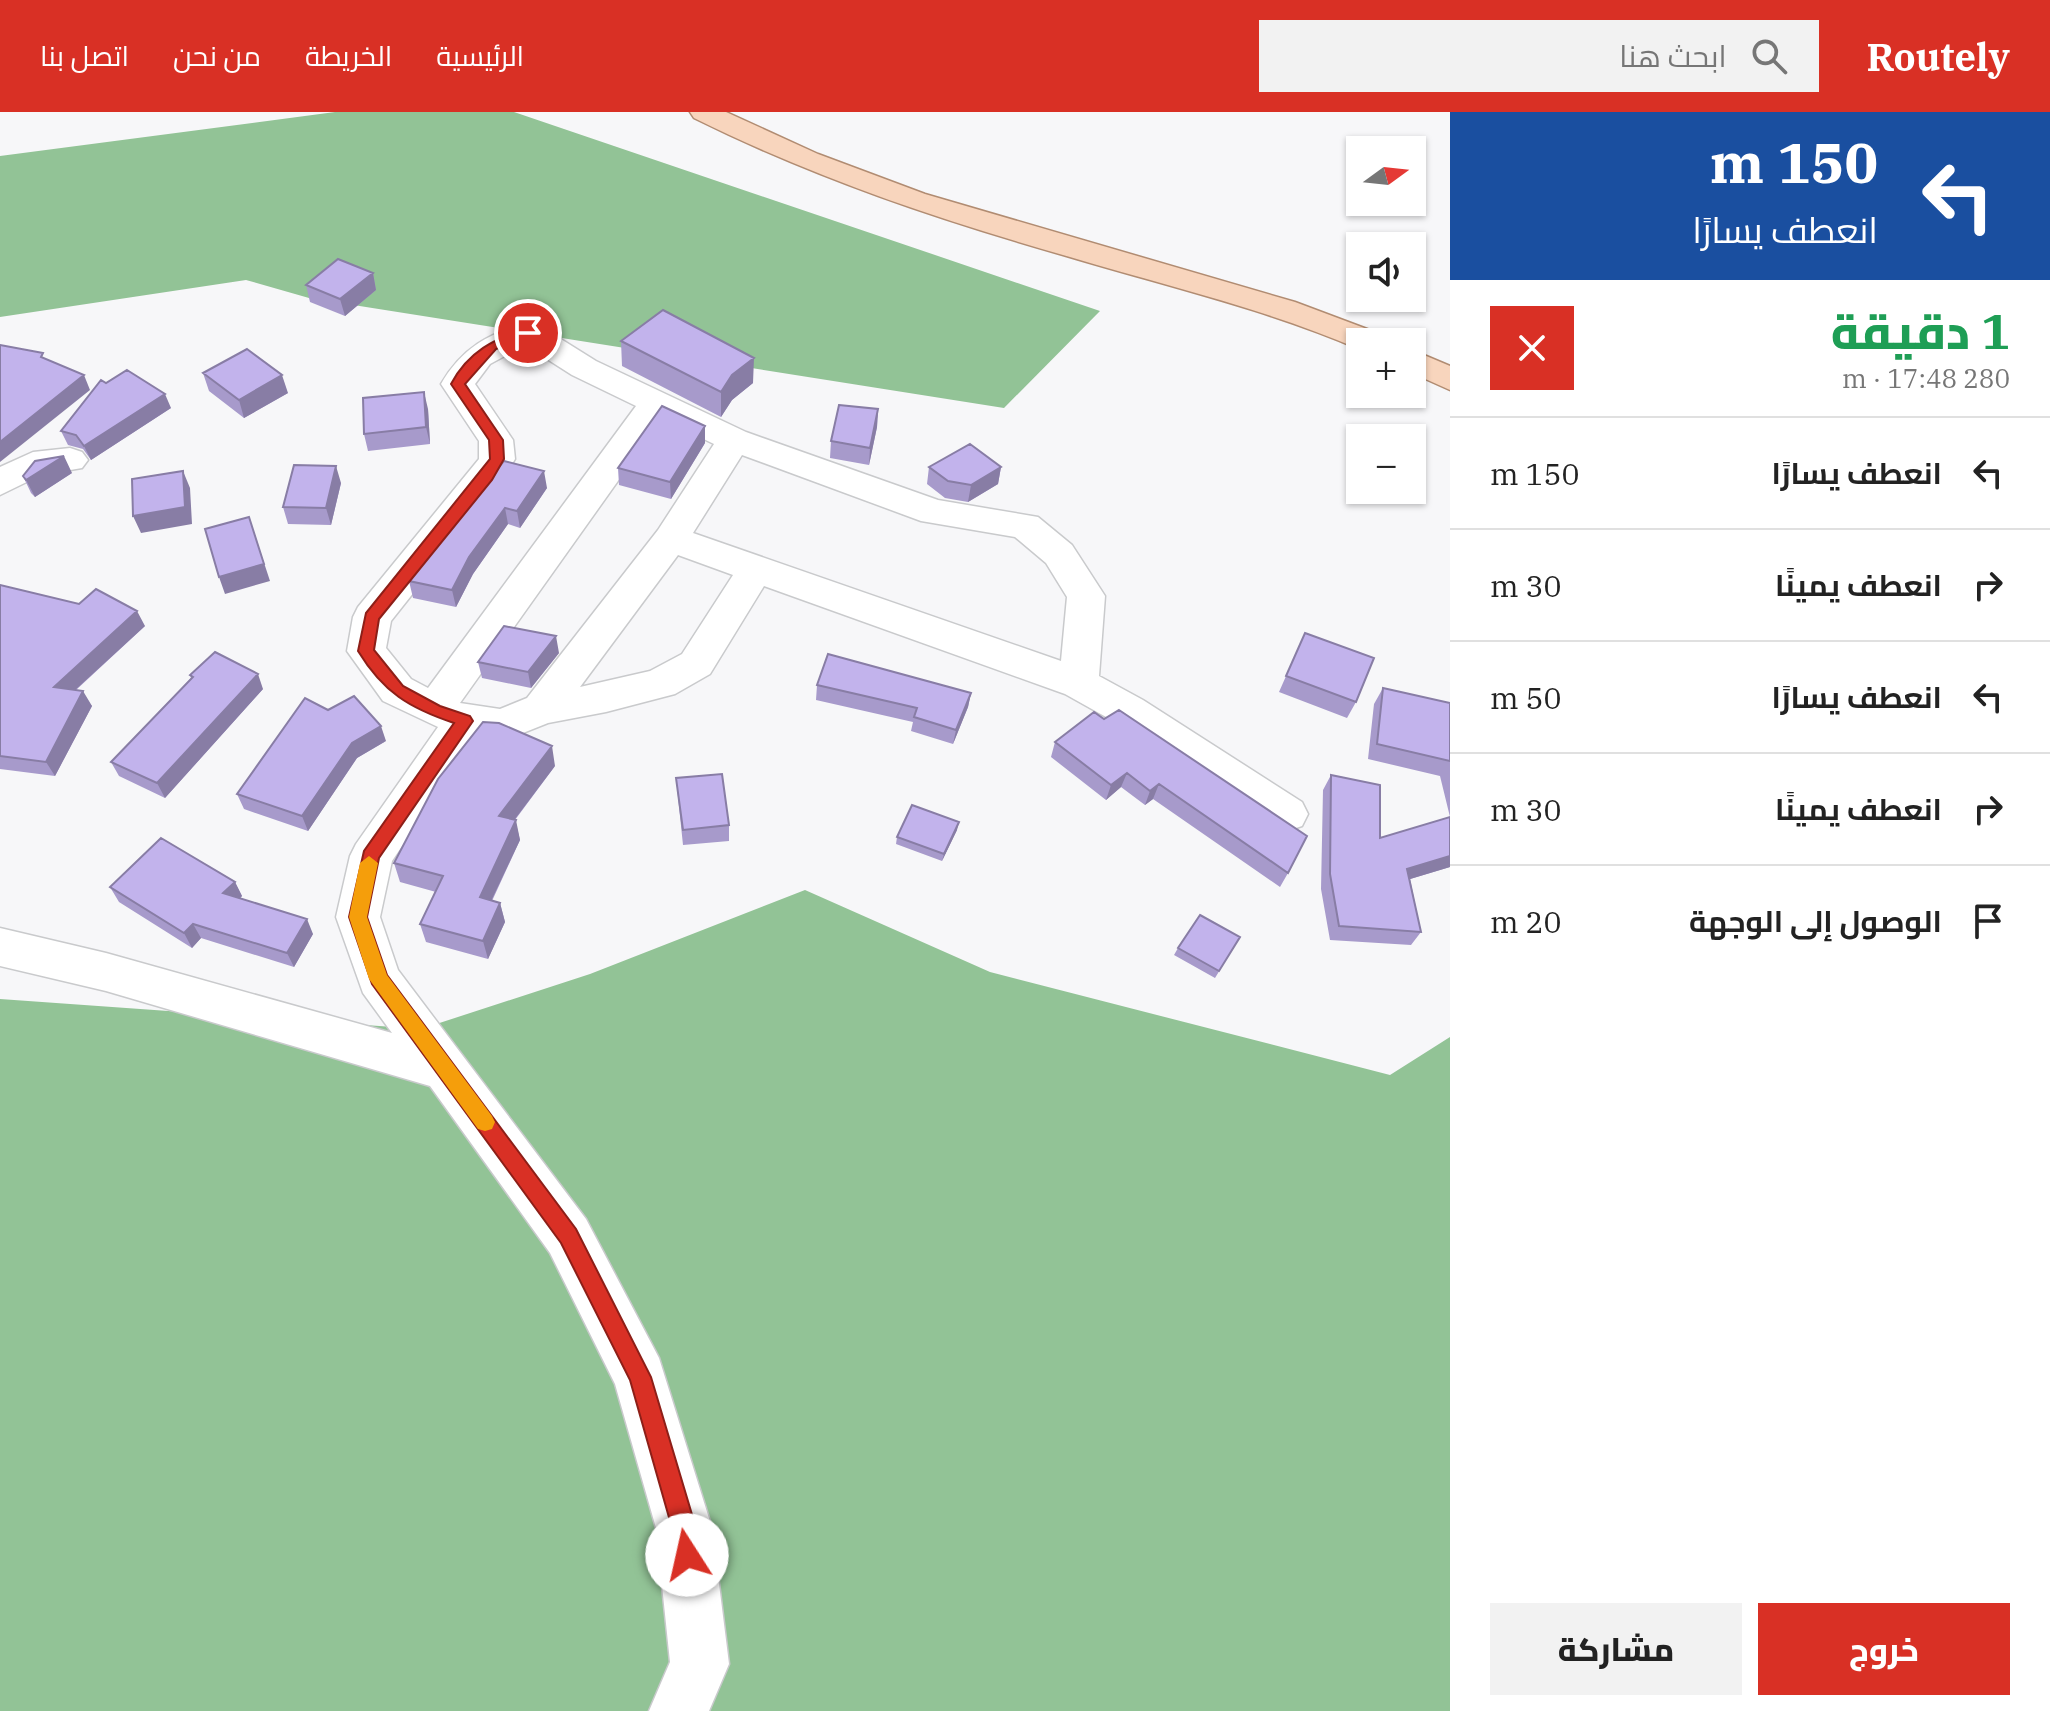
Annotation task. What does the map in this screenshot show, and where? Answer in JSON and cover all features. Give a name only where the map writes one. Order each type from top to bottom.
[{"type":"main road","points":[[704,112],[761,142],[857,182],[993,226],[1231,293],[1346,331]]},
{"type":"main road","points":[[1426,367],[1450,379]]},
{"type":"street","points":[[756,569],[696,664],[661,683],[541,709],[503,725],[450,715],[397,690],[366,651],[372,617],[486,477],[497,459],[496,440],[458,384],[463,374],[491,346],[528,333],[584,368],[734,440],[934,512],[1025,526],[1059,554],[1086,596],[1079,683]]},
{"type":"street","points":[[655,404],[450,715],[371,856],[358,917],[379,979],[568,1236],[640,1377],[684,1528],[693,1603],[700,1664],[679,1711]]},
{"type":"street","points":[[541,709],[671,539],[734,440]]},
{"type":"street","points":[[0,483],[33,464],[70,460]]},
{"type":"street","points":[[671,539],[1079,683],[1129,711],[1287,814]]},
{"type":"street","points":[[0,947],[106,972],[447,1070]]},
{"type":"green space","points":[[335,112],[514,112],[1100,311],[1004,408],[309,298],[246,280],[0,317],[0,156]]},
{"type":"green space","points":[[805,890],[990,972],[1390,1075],[1450,1037],[1450,1711],[0,1711],[0,999],[421,1029],[590,974]]},
{"type":"building","points":[[338,259],[373,273],[340,299],[306,285]]},
{"type":"building","points":[[663,310],[754,358],[732,375],[721,392],[621,341]]},
{"type":"building","points":[[0,345],[43,353],[41,357],[84,375],[0,442]]},
{"type":"building","points":[[247,349],[282,375],[239,400],[203,373]]},
{"type":"building","points":[[127,370],[165,394],[84,446],[76,435],[61,431],[101,380],[106,383]]},
{"type":"building","points":[[424,392],[426,427],[364,434],[363,398]]},
{"type":"building","points":[[839,405],[878,409],[870,448],[831,441]]},
{"type":"building","points":[[662,406],[705,426],[670,482],[618,468]]},
{"type":"building","points":[[970,444],[1001,467],[971,485],[948,481],[929,467]]},
{"type":"building","points":[[64,456],[26,480],[23,476],[35,461]]},
{"type":"building","points":[[504,461],[544,471],[517,511],[505,508],[469,557],[452,590],[409,581]]},
{"type":"building","points":[[294,465],[336,466],[326,508],[283,507]]},
{"type":"building","points":[[183,471],[185,507],[133,516],[132,479]]},
{"type":"building","points":[[249,517],[264,564],[219,577],[205,529]]},
{"type":"building","points":[[0,585],[79,604],[96,589],[137,611],[54,687],[83,691],[46,762],[0,756]]},
{"type":"building","points":[[504,626],[556,636],[528,672],[478,662]]},
{"type":"building","points":[[1305,633],[1374,658],[1356,702],[1286,676]]},
{"type":"building","points":[[215,652],[258,674],[157,783],[111,762],[193,677],[190,675]]},
{"type":"building","points":[[828,654],[971,693],[956,730],[914,717],[917,708],[817,685]]},
{"type":"building","points":[[1383,688],[1450,703],[1450,761],[1377,744]]},
{"type":"building","points":[[354,696],[381,726],[352,743],[302,816],[237,794],[305,698],[328,710]]},
{"type":"building","points":[[1119,710],[1307,836],[1288,873],[1159,784],[1150,791],[1127,773],[1111,785],[1055,742],[1094,712],[1104,719]]},
{"type":"building","points":[[483,722],[499,723],[552,746],[499,816],[516,820],[480,897],[500,903],[483,941],[420,924],[443,876],[394,863],[438,779]]},
{"type":"building","points":[[722,774],[729,825],[683,830],[676,778]]},
{"type":"building","points":[[1331,775],[1380,785],[1380,838],[1450,817],[1450,856],[1407,869],[1421,932],[1339,926],[1330,874]]},
{"type":"building","points":[[912,805],[959,822],[944,854],[897,837]]},
{"type":"building","points":[[161,838],[235,882],[223,893],[307,919],[287,953],[193,924],[184,933],[110,887]]},
{"type":"building","points":[[1200,915],[1240,937],[1219,971],[1178,948]]},
{"type":"slow traffic","points":[[369,863],[358,917],[379,979],[485,1122]]},
{"type":"route","points":[[528,333],[491,346],[463,374],[458,384],[496,440],[497,459],[486,477],[372,617],[366,651],[397,690],[434,710],[465,721],[371,856],[358,917],[379,979],[568,1236],[640,1377],[684,1528],[687,1555]]}]
